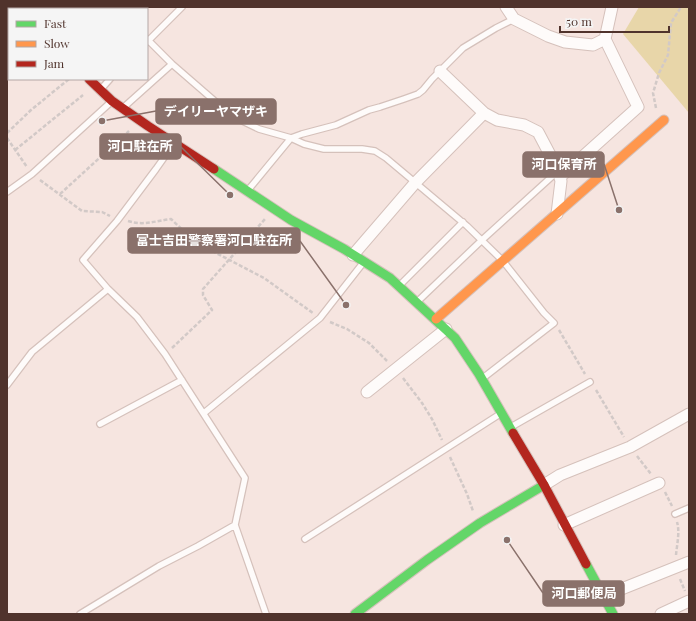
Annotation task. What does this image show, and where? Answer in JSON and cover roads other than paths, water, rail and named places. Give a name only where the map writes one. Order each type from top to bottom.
[{"type":"street","points":[[506,7],[514,19],[548,36],[565,42],[593,45],[605,39]]},
{"type":"street","points":[[559,174],[638,107],[605,39],[612,7]]},
{"type":"street","points":[[440,71],[484,113],[497,120],[524,125],[538,132],[557,168],[561,181],[557,214]]},
{"type":"street","points":[[95,84],[112,101],[140,121],[291,220],[390,278],[455,338],[544,485],[564,525],[613,614]]},
{"type":"street","points":[[353,255],[415,183],[484,113]]},
{"type":"street","points":[[436,319],[663,121]]},
{"type":"street","points":[[367,392],[446,329]]},
{"type":"street","points":[[355,614],[427,560],[480,523],[560,475],[630,448],[689,414]]},
{"type":"street","points":[[564,525],[659,483]]},
{"type":"street","points":[[604,596],[689,562]]},
{"type":"street","points":[[661,614],[689,601]]},
{"type":"lane","points":[[182,7],[148,40],[172,64],[232,116],[259,129],[291,138],[304,144],[324,149],[362,149],[375,151],[386,158],[482,240],[503,261],[544,313],[554,323],[481,379]]},
{"type":"lane","points":[[247,191],[291,138],[336,125],[368,110],[418,94],[463,48],[514,19]]},
{"type":"lane","points":[[123,109],[172,64]]},
{"type":"lane","points":[[95,84],[107,80]]},
{"type":"lane","points":[[7,192],[32,174],[112,101]]},
{"type":"lane","points":[[174,143],[119,219],[83,260],[108,289],[137,317],[165,354],[245,478],[235,525],[266,614]]},
{"type":"lane","points":[[417,302],[482,240],[559,174]]},
{"type":"lane","points":[[399,286],[462,222]]},
{"type":"lane","points":[[204,413],[320,318],[364,262]]},
{"type":"lane","points":[[7,385],[32,352],[108,289]]},
{"type":"lane","points":[[100,424],[182,380]]},
{"type":"lane","points":[[509,428],[590,382]]},
{"type":"lane","points":[[305,539],[501,413]]},
{"type":"lane","points":[[674,514],[689,508]]},
{"type":"lane","points":[[80,614],[159,566],[235,525]]},
{"type":"place","name":"デイリーヤマザキ","points":[[102,121]]},
{"type":"place","name":"河口駐在所","points":[[230,195]]},
{"type":"place","name":"河口保育所","points":[[619,210]]},
{"type":"place","name":"富士吉田警察署河口駐在所","points":[[346,305]]},
{"type":"place","name":"河口郵便局","points":[[507,540]]}]
